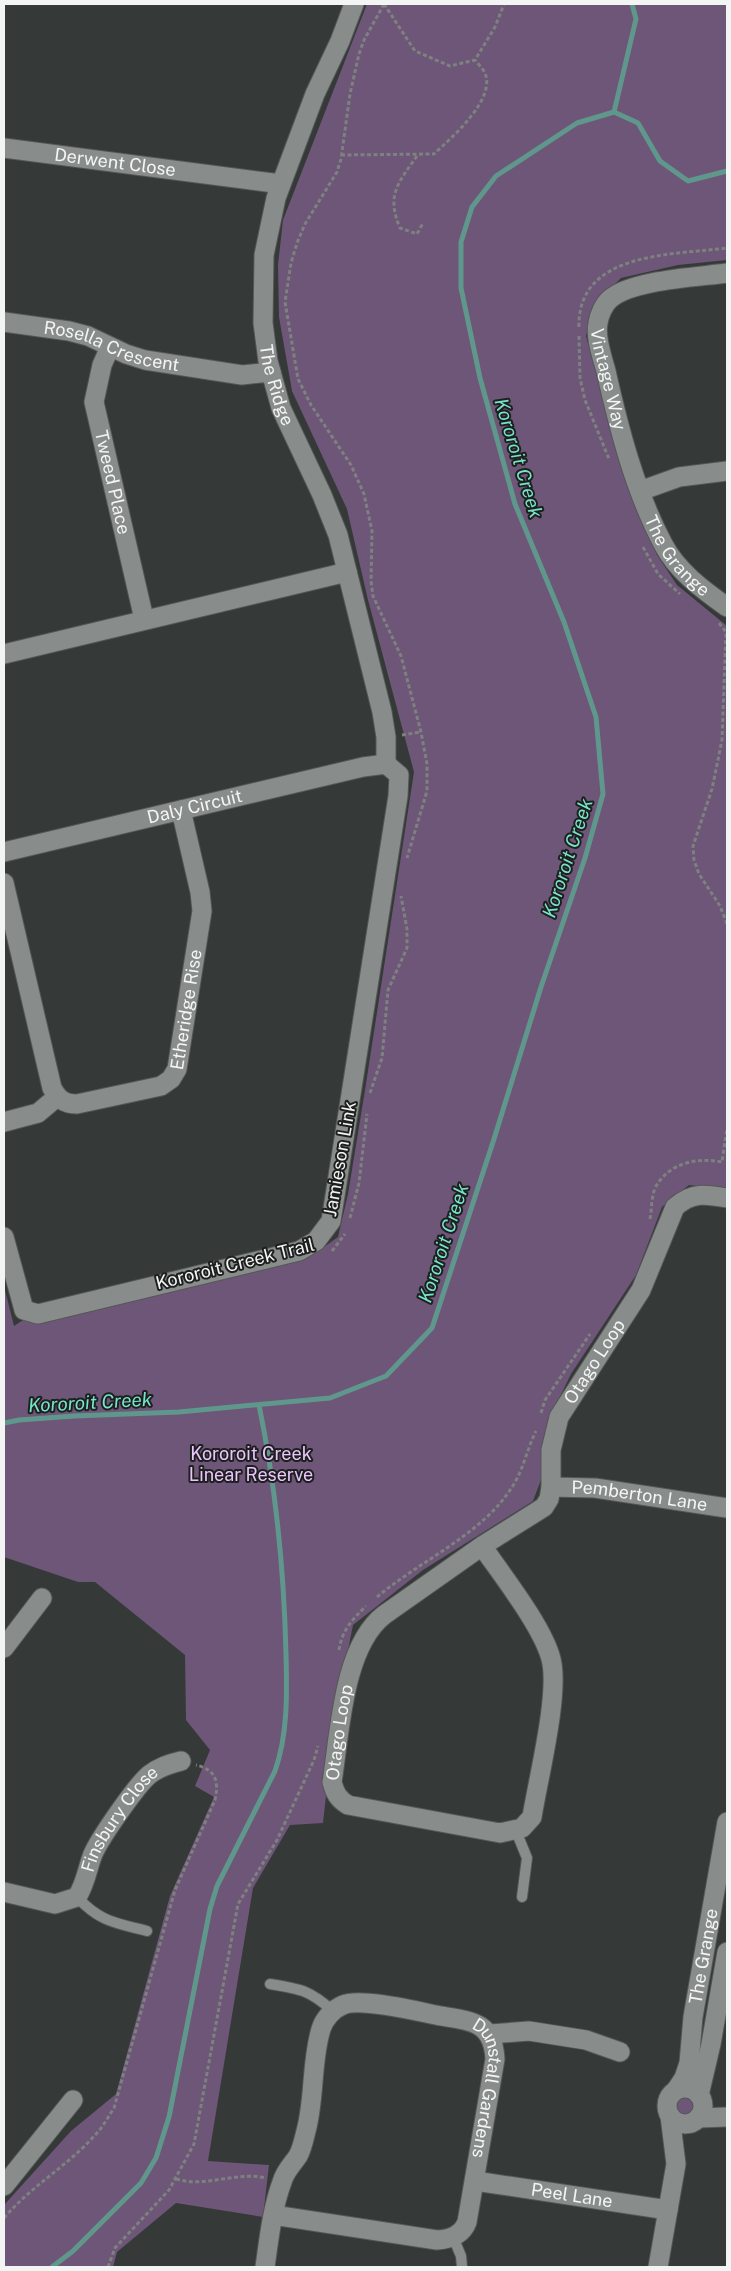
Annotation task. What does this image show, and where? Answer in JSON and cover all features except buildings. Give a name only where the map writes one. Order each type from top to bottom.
[{"type":"street","name":"The Ridge","points":[[350,5],[340,41],[315,94],[278,191],[268,232],[262,277],[263,323],[270,367],[281,408],[322,495],[338,535],[382,712],[386,737],[386,764]]},
{"type":"street","name":"Derwent Close","points":[[4,148],[226,179],[259,189],[278,191]]},
{"type":"street","name":"Vintage Way","points":[[640,491],[617,421],[600,347],[598,324],[602,310],[610,299],[640,285],[727,273]]},
{"type":"street","name":"Rosella Crescent","points":[[4,322],[69,331],[88,336],[145,360],[220,370],[270,367]]},
{"type":"street","name":"Tweed Place","points":[[110,346],[102,365],[94,402],[144,619]]},
{"type":"street","points":[[640,491],[679,476],[727,471]]},
{"type":"street","name":"The Grange","points":[[640,491],[663,545],[683,571],[727,607]]},
{"type":"street","points":[[4,654],[347,572]]},
{"type":"street","name":"Daly Circuit","points":[[4,852],[363,767],[386,764]]},
{"type":"street","name":"Jamieson Link","points":[[4,1236],[24,1310],[38,1314],[299,1251],[316,1242],[331,1221],[398,796],[399,775],[386,764]]},
{"type":"street","name":"Etheridge Rise","points":[[57,1097],[69,1104],[77,1104],[161,1086],[171,1079],[177,1068],[202,911],[200,892],[181,810]]},
{"type":"street","points":[[4,883],[52,1088],[57,1097],[38,1113],[4,1122]]},
{"type":"street","name":"Otago Loop","points":[[516,1831],[500,1833],[354,1807],[341,1800],[334,1791],[332,1782],[351,1668],[364,1637],[373,1624],[482,1546],[544,1506],[549,1500],[551,1450],[559,1416],[641,1290],[675,1207],[684,1199],[696,1195],[706,1194],[727,1198]]},
{"type":"street","name":"Pemberton Lane","points":[[551,1487],[595,1488],[727,1508]]},
{"type":"street","points":[[482,1546],[528,1616],[552,1660],[552,1700],[532,1817],[522,1828],[516,1831]]},
{"type":"street","points":[[4,1648],[42,1598]]},
{"type":"street","name":"Finsbury Close","points":[[4,1892],[55,1904],[77,1898],[85,1885],[93,1855],[102,1838],[148,1776],[161,1767],[181,1761]]},
{"type":"street","name":"The Grange","points":[[676,2090],[687,2071],[690,2034],[719,1909],[727,1822]]},
{"type":"street","name":"The Grange","points":[[700,2096],[727,1952]]},
{"type":"street","name":"Dunstall Gardens","points":[[333,2011],[348,2004],[366,2003],[459,2018],[482,2026],[490,2034],[495,2045],[496,2059],[475,2182],[467,2222],[463,2231],[453,2237]]},
{"type":"street","points":[[265,2267],[273,2215],[282,2182],[286,2170],[298,2155],[307,2129],[321,2030],[333,2011]]},
{"type":"street","points":[[490,2034],[529,2031],[586,2040],[620,2052]]},
{"type":"street","points":[[690,2049],[709,2052]]},
{"type":"street","points":[[676,2164],[667,2104],[668,2099],[676,2090],[686,2088],[727,2107]]},
{"type":"street","points":[[658,2267],[676,2164],[703,2108],[700,2096]]},
{"type":"street","points":[[4,2186],[73,2100]]},
{"type":"street","points":[[670,2116],[678,2123],[690,2124],[697,2120],[727,2117]]},
{"type":"street","name":"Peel Lane","points":[[475,2182],[668,2210]]},
{"type":"street","points":[[273,2215],[437,2240],[453,2237]]},
{"type":"lane","points":[[516,1831],[527,1858],[522,1897]]},
{"type":"lane","name":"Finsbury Close","points":[[77,1898],[90,1912],[104,1919],[147,1931]]},
{"type":"lane","points":[[270,1984],[302,1989],[316,1996],[333,2011]]},
{"type":"lane","points":[[453,2237],[461,2256],[462,2267]]},
{"type":"path","points":[[384,4],[415,52],[450,66],[475,60],[496,27],[504,4]]},
{"type":"path","points":[[384,4],[359,54],[337,172],[305,224],[297,243],[290,263],[285,302],[295,364],[305,395],[351,465],[364,494],[372,531],[371,581],[373,596],[401,656],[422,732],[427,764],[427,791],[406,863]]},
{"type":"path","points":[[341,155],[417,156],[434,154],[470,120],[484,95],[485,74],[475,60]]},
{"type":"path","points":[[417,156],[395,188],[393,212],[400,228],[417,234],[423,223]]},
{"type":"path","points":[[368,1102],[382,1058],[388,990],[407,948],[407,929],[402,910],[402,892]]},
{"type":"path","points":[[349,1223],[359,1183],[368,1110]]},
{"type":"path","points":[[722,1162],[727,1128]]},
{"type":"path","points":[[650,1222],[656,1188],[672,1170],[690,1161],[700,1159],[727,1163]]},
{"type":"path","name":"Kororoit Creek Trail","points":[[328,1254],[340,1242],[346,1232]]},
{"type":"path","points":[[540,1418],[545,1400],[595,1328]]},
{"type":"path","points":[[375,1599],[397,1580],[468,1531],[498,1505],[513,1487],[539,1424]]},
{"type":"path","points":[[338,1655],[341,1635],[348,1623],[368,1605]]},
{"type":"path","points":[[108,2267],[115,2248],[169,2190],[194,2144],[238,1904],[277,1840],[314,1760],[321,1738]]},
{"type":"path","points":[[4,2218],[22,2197],[72,2158],[98,2133],[114,2108],[175,1890],[215,1800],[218,1786],[216,1778],[210,1770],[181,1761]]},
{"type":"green space","name":"Kororoit Creek Linear Reserve","points":[[367,4],[727,4],[727,260],[678,265],[621,278],[598,301],[586,336],[607,414],[657,555],[677,585],[727,626],[727,1190],[689,1185],[662,1207],[636,1275],[571,1374],[549,1419],[541,1480],[533,1501],[423,1570],[353,1625],[335,1715],[323,1823],[290,1825],[253,1888],[208,2161],[269,2165],[263,2217],[176,2203],[117,2252],[113,2267],[4,2267],[4,2205],[71,2131],[116,2094],[170,1896],[214,1797],[195,1786],[210,1750],[186,1720],[185,1655],[95,1582],[78,1582],[4,1557],[4,1286],[14,1326],[23,1320],[168,1290],[317,1252],[338,1237],[348,1194],[365,1090],[414,772],[368,600],[347,509],[292,391],[279,317],[278,265],[283,220]]},
{"type":"green space","points":[[685,2096],[692,2099],[695,2106],[692,2113],[685,2116],[678,2113],[675,2106],[678,2099]]},
{"type":"waterway","points":[[614,112],[636,19],[632,4]]},
{"type":"waterway","name":"Kororoit Creek","points":[[4,1423],[74,1416],[179,1412],[330,1398],[386,1376],[432,1328],[494,1139],[541,987],[585,858],[603,794],[596,717],[564,622],[515,504],[480,378],[461,288],[461,242],[472,207],[496,176],[577,123],[614,112],[638,123],[660,161],[688,181],[727,171]]},
{"type":"waterway","points":[[52,2267],[73,2251],[141,2183],[156,2158],[169,2117],[210,1909],[217,1886],[275,1771],[279,1757],[284,1728],[286,1698],[283,1591],[278,1529],[259,1405]]}]
